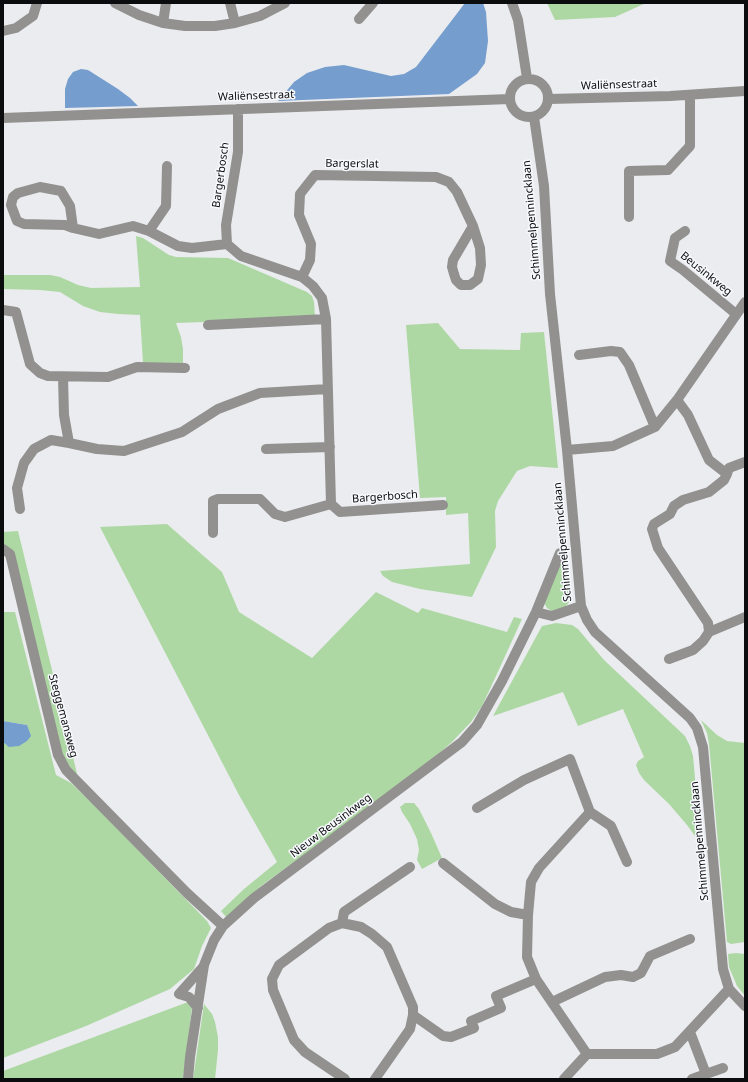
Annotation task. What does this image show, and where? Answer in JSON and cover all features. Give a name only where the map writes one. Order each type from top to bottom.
[{"type":"street","points":[[3,31],[16,28],[33,16],[37,3]]},
{"type":"street","points":[[115,3],[139,15],[163,23],[186,26],[215,26],[235,23],[260,16],[285,3]]},
{"type":"street","points":[[163,23],[166,3]]},
{"type":"street","points":[[230,3],[235,23]]},
{"type":"street","points":[[359,19],[373,3]]},
{"type":"street","points":[[512,3],[518,20],[527,78]]},
{"type":"street","points":[[534,78],[545,86],[549,99],[547,107],[541,113],[534,117],[527,117],[515,111],[511,106],[510,99],[514,85],[520,80],[534,78]]},
{"type":"street","name":"Waliënsestraat","points":[[549,99],[690,95],[745,91]]},
{"type":"street","points":[[629,217],[629,171],[668,170],[690,146],[690,95]]},
{"type":"street","name":"Waliënsestraat","points":[[3,118],[510,99]]},
{"type":"street","name":"Bargerbosch","points":[[226,244],[226,225],[238,152],[238,109]]},
{"type":"street","name":"Schimmelpennincklaan","points":[[534,117],[544,186],[550,294],[567,450],[581,606],[587,620],[595,632],[690,718],[697,728],[703,747],[723,969],[729,989],[745,1006]]},
{"type":"street","points":[[149,231],[166,206],[167,166]]},
{"type":"street","name":"Bargerslat","points":[[302,278],[310,260],[311,244],[299,215],[300,194],[315,175],[436,177],[448,182],[456,192],[474,226],[480,248],[481,265],[478,279],[470,285],[461,285],[456,280],[454,274],[452,267],[453,260],[474,226]]},
{"type":"street","points":[[73,228],[70,206],[61,191],[40,187],[18,193],[13,197],[12,206],[17,221],[24,224],[65,225],[73,228],[99,234],[132,226],[149,231],[178,246],[192,248],[226,244],[241,256],[302,278],[313,286],[322,298],[326,319],[331,504],[285,517],[275,514],[260,498],[218,499],[213,501],[213,533]]},
{"type":"street","name":"Beusinkweg","points":[[685,231],[675,238],[670,261],[736,314]]},
{"type":"street","points":[[567,450],[613,446],[655,427],[676,400],[745,302]]},
{"type":"street","points":[[3,310],[16,312],[30,364],[40,373],[48,376],[108,377],[137,367],[185,368]]},
{"type":"street","points":[[208,326],[326,319]]},
{"type":"street","points":[[579,355],[611,351],[620,352],[628,365],[655,427]]},
{"type":"street","points":[[63,377],[64,415],[69,442]]},
{"type":"street","points":[[20,509],[17,488],[24,463],[34,448],[51,440],[69,442],[97,449],[124,451],[182,432],[218,409],[260,392],[328,389]]},
{"type":"street","points":[[676,400],[688,415],[709,460],[727,474]]},
{"type":"street","points":[[266,449],[330,447]]},
{"type":"street","points":[[709,632],[708,623],[658,548],[652,529],[654,524],[670,514],[674,506],[683,500],[709,492],[724,480],[729,468],[745,462]]},
{"type":"street","name":"Bargerbosch","points":[[331,504],[340,512],[443,505]]},
{"type":"street","name":"Steggemansweg","points":[[3,549],[10,554],[58,755],[66,770],[187,893],[223,926]]},
{"type":"street","name":"Nieuw Beusinkweg","points":[[188,1079],[204,966],[214,940],[223,926],[254,898],[462,742],[477,725],[502,682],[536,612],[560,554]]},
{"type":"street","points":[[536,612],[552,616],[581,606]]},
{"type":"street","points":[[669,660],[693,650],[703,642],[709,632],[745,617]]},
{"type":"street","points":[[477,808],[524,780],[570,759],[590,812],[611,826],[627,862]]},
{"type":"street","points":[[587,1054],[536,979],[527,958],[528,915],[531,882],[539,868],[590,812]]},
{"type":"street","points":[[443,863],[495,904],[511,912],[528,915]]},
{"type":"street","points":[[342,923],[344,912],[410,867]]},
{"type":"street","points":[[345,1079],[305,1052],[294,1040],[273,990],[272,979],[278,965],[329,928],[342,923],[361,927],[387,947],[413,1007],[414,1015],[410,1029],[376,1079]]},
{"type":"street","points":[[552,1002],[605,977],[621,975],[633,977],[641,974],[650,956],[690,939]]},
{"type":"street","points":[[198,1008],[189,997],[179,994],[204,966]]},
{"type":"street","points":[[414,1015],[443,1036],[451,1037],[474,1028],[471,1021],[501,1008],[496,996],[536,979]]},
{"type":"street","points":[[564,1079],[587,1054],[657,1054],[676,1046],[729,989]]},
{"type":"street","points":[[690,1032],[706,1074]]},
{"type":"street","points":[[692,1079],[723,1068]]},
{"type":"green space","points":[[547,3],[646,3],[615,17],[555,20]]},
{"type":"green space","points":[[136,236],[143,238],[169,255],[176,257],[228,258],[307,292],[312,296],[314,302],[315,318],[176,323],[181,337],[183,363],[143,363],[140,315],[100,312],[83,306],[60,292],[3,289],[3,275],[50,275],[91,288],[140,287]]},
{"type":"green space","points":[[438,323],[460,349],[520,350],[521,333],[544,332],[558,468],[530,466],[517,471],[498,501],[495,511],[496,547],[472,597],[420,589],[392,582],[383,576],[380,571],[470,564],[468,513],[446,515],[446,497],[420,498],[406,325]]},
{"type":"green space","points":[[167,524],[222,572],[239,612],[312,658],[376,592],[418,613],[422,608],[507,632],[514,617],[522,619],[482,706],[471,722],[452,742],[428,763],[386,795],[261,886],[227,918],[221,911],[244,889],[277,862],[239,795],[100,527]]},
{"type":"green space","points":[[18,531],[78,778],[64,765],[10,554],[3,553],[3,532]]},
{"type":"green space","points":[[566,552],[571,600],[560,610],[553,612],[547,608],[543,601]]},
{"type":"green space","points":[[3,612],[15,612],[56,775],[71,783],[92,803],[207,921],[211,928],[202,946],[194,969],[170,989],[86,1026],[3,1058],[3,742],[10,747],[27,725],[3,721]]},
{"type":"green space","points":[[556,623],[572,625],[578,629],[604,660],[685,736],[693,756],[701,844],[669,804],[644,780],[639,773],[636,765],[638,761],[644,757],[623,709],[578,726],[563,692],[493,716],[542,626]]},
{"type":"green space","points":[[701,720],[717,735],[727,741],[745,743],[745,942],[731,944],[727,942],[709,744],[707,733]]},
{"type":"green space","points":[[405,803],[414,803],[419,809],[442,858],[422,869],[417,860],[419,850],[417,839],[400,807]]},
{"type":"green space","points":[[728,954],[745,954],[745,996],[737,986],[729,967]]},
{"type":"green space","points":[[188,1002],[192,1008],[183,1079],[3,1079],[3,1071]]},
{"type":"green space","points":[[204,1004],[212,1014],[218,1037],[215,1079],[193,1079]]},
{"type":"water","points":[[465,3],[483,3],[486,12],[488,41],[485,63],[477,74],[449,94],[278,101],[294,82],[307,73],[325,67],[344,65],[391,76],[404,74],[416,67]]},
{"type":"water","points":[[81,69],[88,70],[118,89],[138,106],[65,108],[65,89],[68,79],[73,72]]},
{"type":"water","points":[[3,721],[27,725],[31,736],[27,741],[19,746],[9,747],[3,742]]}]
